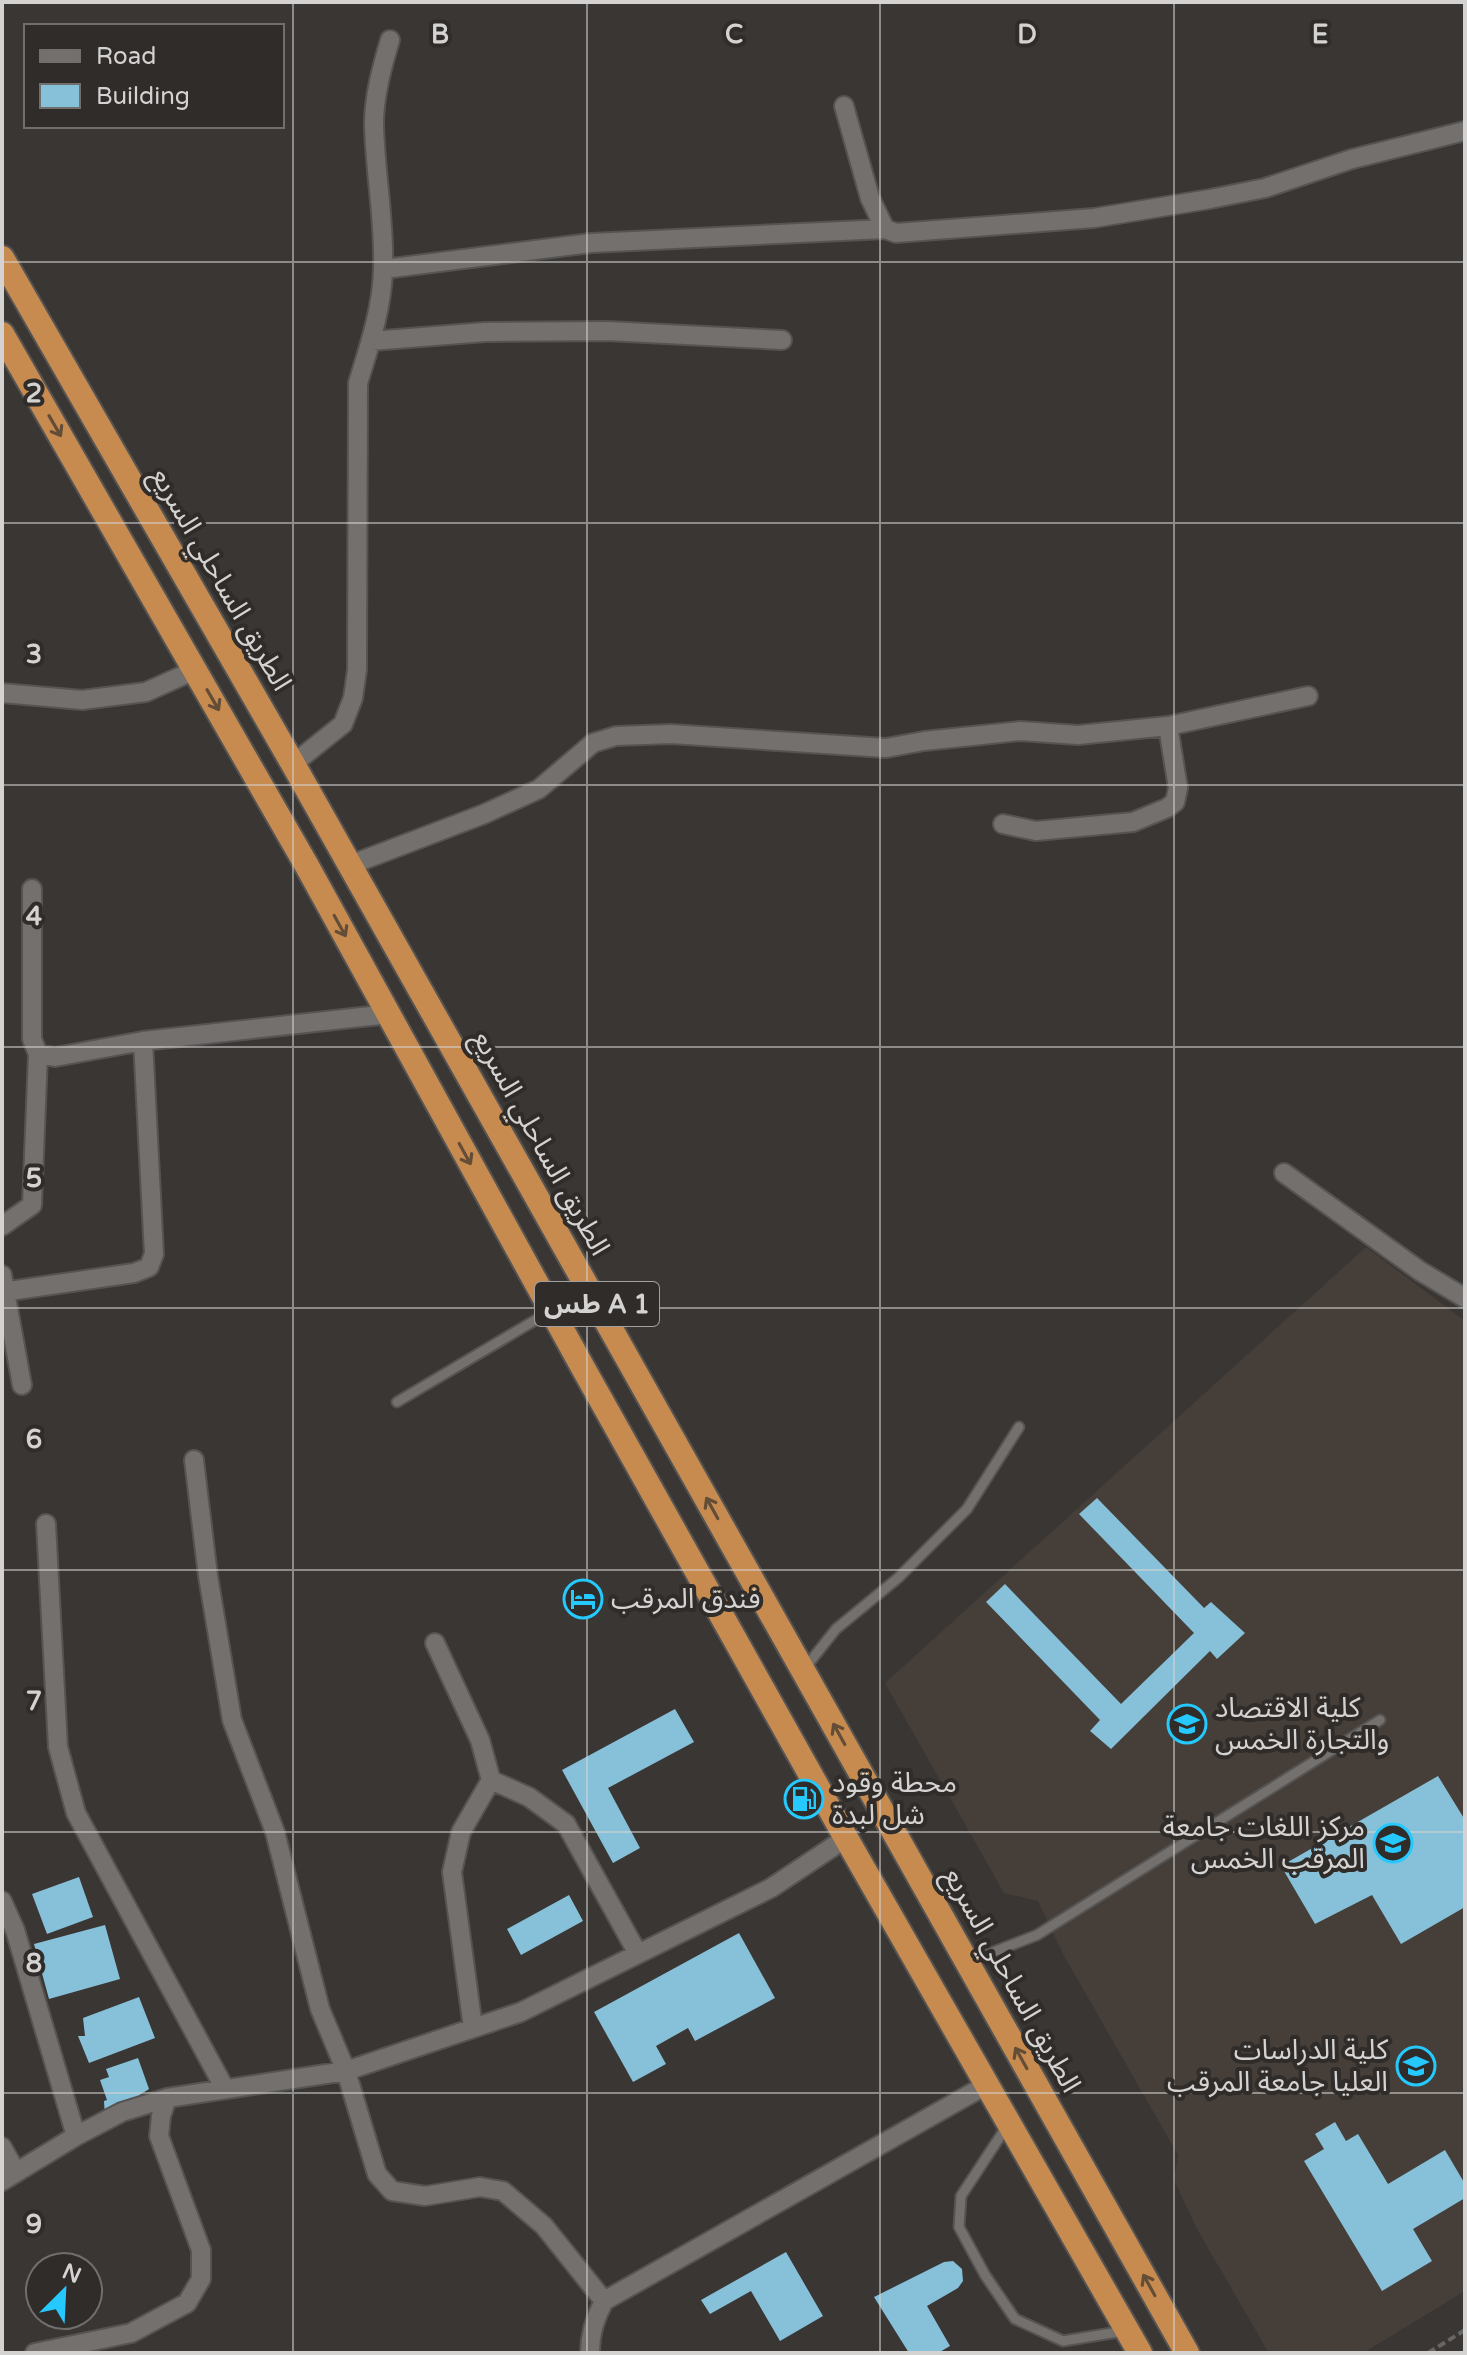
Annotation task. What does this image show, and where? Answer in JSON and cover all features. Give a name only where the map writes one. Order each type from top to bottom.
[{"type":"highway","name":"الطريق الساحلي السريع","points":[[2,258],[293,764],[1187,2353]]},
{"type":"highway","name":"طس A 1","points":[[2,334],[389,1014],[846,1838],[1140,2353]]},
{"type":"street","points":[[293,764],[343,724],[353,698],[357,670],[358,383],[371,341],[384,269],[374,122],[378,87],[390,40]]},
{"type":"street","points":[[844,106],[870,198],[885,229]]},
{"type":"street","points":[[384,269],[591,243],[885,229],[909,234],[1094,218],[1265,188],[1352,159],[1465,131]]},
{"type":"street","points":[[371,341],[485,332],[607,331],[782,340]]},
{"type":"street","points":[[2,693],[82,700],[146,692],[195,670]]},
{"type":"street","points":[[350,865],[484,814],[539,789],[593,743],[616,736],[671,734],[886,748],[1020,731],[1078,735],[1168,726],[1308,696]]},
{"type":"street","points":[[1003,824],[1036,831],[1119,824],[1133,822],[1167,808],[1175,802],[1178,788],[1168,726]]},
{"type":"street","points":[[2,1226],[32,1205],[38,1054],[32,1039],[32,889]]},
{"type":"street","points":[[38,1054],[55,1057],[143,1041],[389,1014]]},
{"type":"street","points":[[22,1385],[4,1286],[134,1273],[149,1267],[154,1254],[143,1041]]},
{"type":"street","points":[[1284,1173],[1420,1271],[1465,1298]]},
{"type":"street","points":[[194,1460],[208,1576],[232,1720],[275,1832],[320,2009],[346,2071],[377,2174],[392,2191],[425,2196],[480,2187],[503,2191],[544,2226],[604,2301]]},
{"type":"street","points":[[46,1524],[58,1747],[76,1813],[225,2089]]},
{"type":"street","points":[[435,1643],[480,1740],[491,1780],[461,1832],[452,1872],[473,2028]]},
{"type":"street","points":[[491,1780],[529,1797],[566,1824],[638,1954]]},
{"type":"street","points":[[2,2147],[9,2176],[122,2112],[167,2098],[346,2071],[521,2012],[771,1888],[846,1838]]},
{"type":"street","points":[[2,1901],[15,1930],[76,2136]]},
{"type":"street","points":[[590,2353],[590,2336],[604,2301],[988,2084]]},
{"type":"street","points":[[35,2353],[131,2333],[187,2303],[201,2279],[201,2250],[159,2136],[167,2098]]},
{"type":"lane","points":[[397,1402],[551,1311]]},
{"type":"lane","points":[[803,1670],[836,1629],[898,1578],[967,1509],[1019,1427]]},
{"type":"lane","points":[[967,1962],[1037,1935],[1380,1720]]},
{"type":"lane","points":[[1010,2122],[961,2196],[959,2227],[985,2275],[1015,2319],[1063,2341],[1128,2331]]},
{"type":"path","points":[[1428,2353],[1465,2330]]},
{"type":"shaded area","name":"كلية الاقتصاد والتجارة الخمس","points":[[1366,1247],[1465,1321],[1465,2291],[1363,2353],[1269,2353],[1198,2231],[1174,2180],[1178,2155],[1063,1954],[1038,1901],[1004,1893],[885,1683]]},
{"type":"building","points":[[1097,1498],[1204,1608],[1211,1602],[1245,1633],[1217,1659],[1210,1651],[1111,1749],[1090,1731],[1100,1720],[986,1602],[1005,1584],[1121,1704],[1194,1633],[1079,1514]]},
{"type":"building","points":[[675,1709],[694,1742],[608,1788],[640,1848],[613,1863],[562,1770]]},
{"type":"building","name":"مركز اللغات جامعة المرقب الخمس","points":[[1438,1776],[1465,1820],[1465,1907],[1401,1944],[1372,1895],[1315,1924],[1281,1866]]},
{"type":"building","points":[[79,1877],[93,1917],[47,1934],[32,1894]]},
{"type":"building","points":[[569,1895],[583,1921],[521,1955],[507,1929]]},
{"type":"building","points":[[105,1925],[120,1979],[49,1999],[34,1944]]},
{"type":"building","points":[[739,1933],[775,1998],[695,2041],[688,2028],[656,2046],[666,2064],[633,2082],[594,2012]]},
{"type":"building","points":[[139,1997],[155,2038],[89,2063],[78,2036],[85,2036],[83,2018]]},
{"type":"building","points":[[138,2058],[149,2089],[105,2117],[104,2101],[107,2100],[100,2080],[109,2077],[106,2069]]},
{"type":"building","points":[[1335,2122],[1346,2141],[1358,2134],[1388,2184],[1445,2150],[1465,2184],[1465,2198],[1413,2229],[1432,2261],[1382,2291],[1304,2161],[1324,2149],[1315,2134]]},
{"type":"building","points":[[786,2252],[823,2316],[780,2341],[751,2291],[710,2314],[701,2300]]},
{"type":"building","points":[[953,2261],[962,2269],[963,2281],[958,2288],[927,2306],[950,2346],[938,2353],[909,2353],[874,2297],[944,2262]]},
{"type":"place","name":"فندق المرقب","points":[[583,1599]]},
{"type":"place","name":"كلية الاقتصاد والتجارة الخمس","points":[[1187,1724]]},
{"type":"place","name":"محطة وقود شل لبدة","points":[[804,1799]]},
{"type":"place","name":"مركز اللغات جامعة المرقب الخمس","points":[[1393,1843]]},
{"type":"place","name":"كلية الدراسات العليا جامعة المرقب","points":[[1416,2066]]}]
